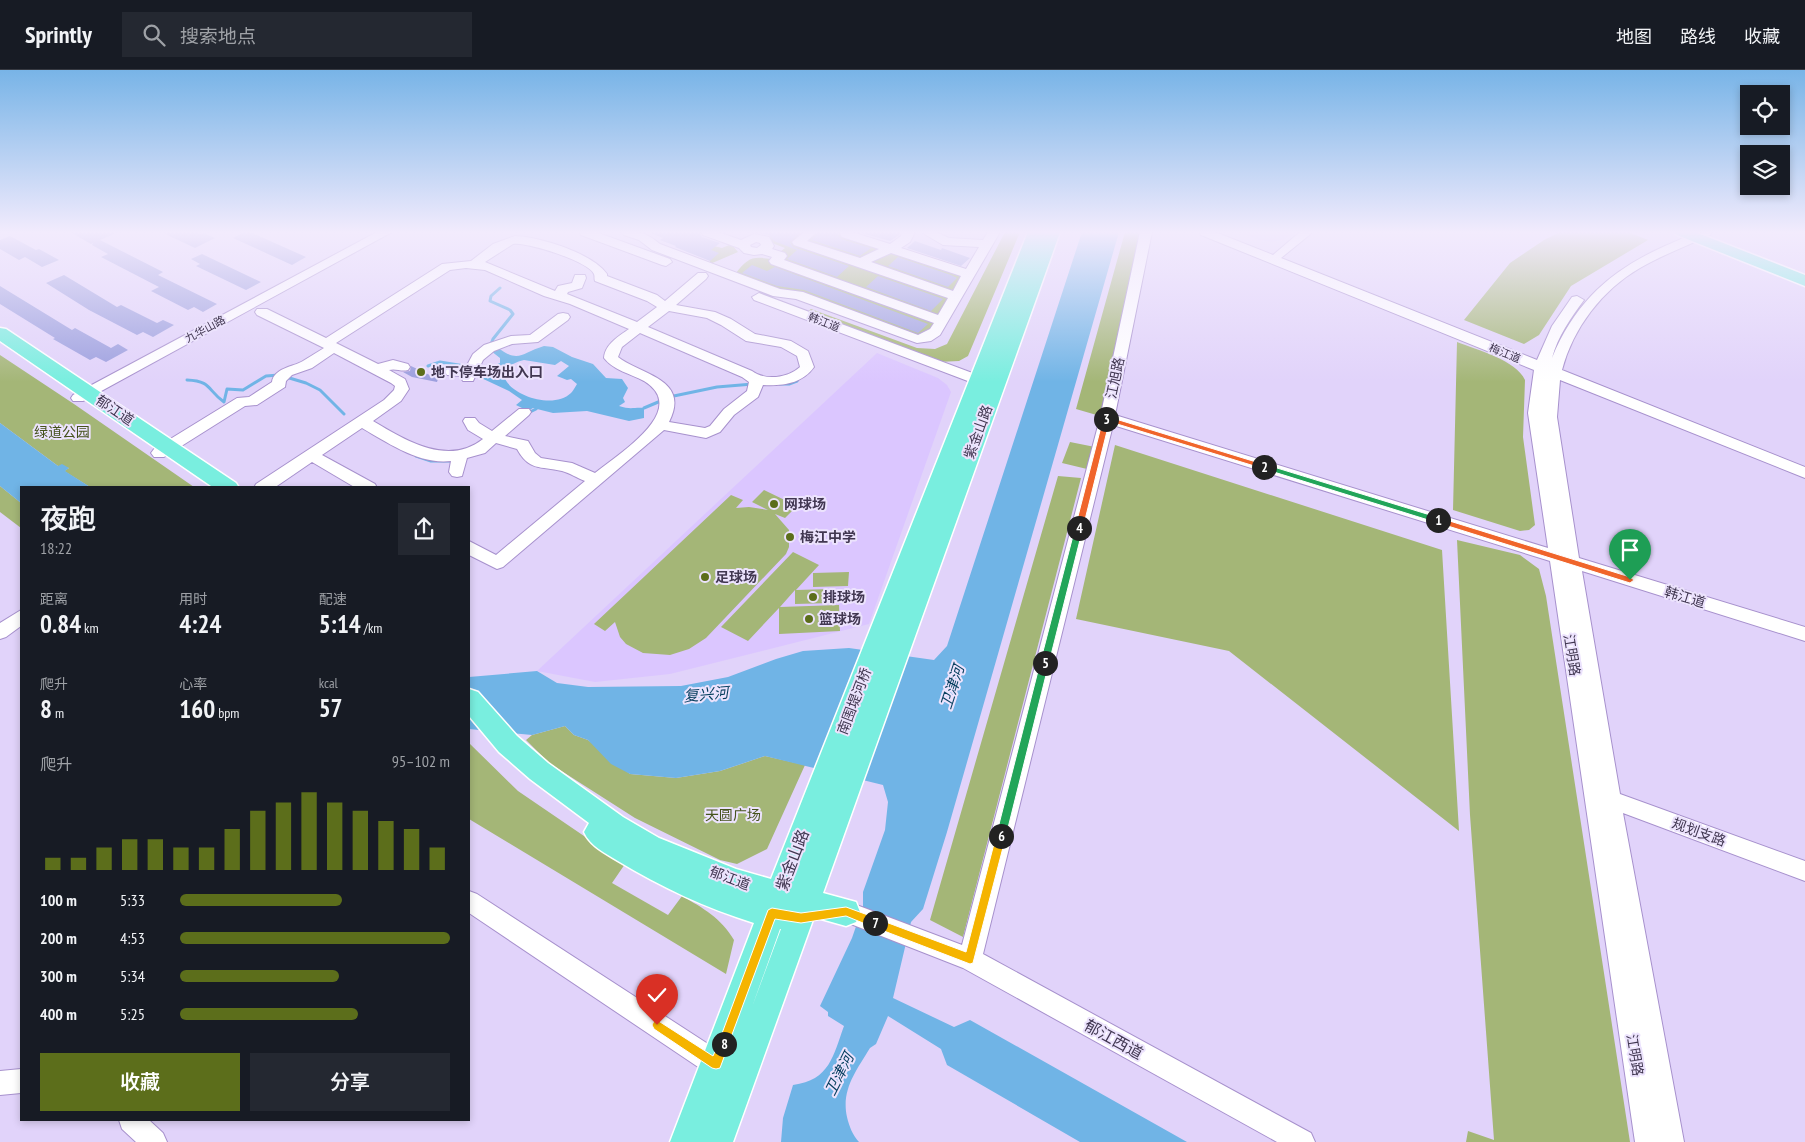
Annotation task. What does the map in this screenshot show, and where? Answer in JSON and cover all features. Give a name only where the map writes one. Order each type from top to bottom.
[{"type":"main road","name":"紫金山路","points":[[894,630],[978,380],[1016,282]]},
{"type":"main road","name":"紫金山路","points":[[894,630],[1032,282]]},
{"type":"main road","name":"郁江道","points":[[0,333],[79,393]]},
{"type":"main road","name":"郁江道","points":[[0,344],[79,393],[164,450],[226,486]]},
{"type":"main road","name":"郁江道","points":[[164,450],[208,486]]},
{"type":"main road","name":"南围堤河桥","points":[[838,778],[894,630]]},
{"type":"main road","name":"郁江道","points":[[470,700],[533,776]]},
{"type":"main road","name":"郁江道","points":[[470,721],[494,749],[533,776],[595,830],[658,871],[725,900],[852,914]]},
{"type":"main road","name":"紫金山路","points":[[717,1142],[789,907],[838,778]]},
{"type":"main road","name":"紫金山路","points":[[686,1142],[716,1064],[789,907]]},
{"type":"street","name":"九华山路","points":[[79,393],[281,282]]},
{"type":"street","name":"九华山路","points":[[79,393],[291,282]]},
{"type":"street","points":[[164,450],[242,401],[252,402],[280,384],[284,375],[307,365],[329,346],[425,282]]},
{"type":"street","points":[[524,282],[747,374],[756,383]]},
{"type":"street","points":[[559,296],[563,290],[577,282]]},
{"type":"street","points":[[610,282],[652,298],[666,307],[710,315],[726,322],[751,338],[786,344],[803,354],[807,367],[795,377],[789,380],[756,383]]},
{"type":"street","points":[[470,548],[496,563],[648,438],[661,425],[667,410],[666,398],[658,384],[649,377],[623,366],[612,358],[612,350],[617,344],[701,282]]},
{"type":"street","name":"韩江道","points":[[729,282],[978,380]]},
{"type":"street","points":[[737,282],[778,293],[798,295],[917,339],[926,338],[935,332],[966,282]]},
{"type":"street","points":[[834,282],[941,321]]},
{"type":"street","points":[[832,308],[848,292],[845,282]]},
{"type":"street","points":[[914,282],[956,297]]},
{"type":"street","name":"江旭路","points":[[970,959],[1107,418],[1136,282]]},
{"type":"street","name":"梅江道","points":[[1333,282],[1805,463]]},
{"type":"street","name":"梅江道","points":[[1345,282],[1805,473]]},
{"type":"street","name":"江明路","points":[[1613,282],[1592,299],[1576,321],[1549,366],[1549,404],[1565,560],[1602,797],[1648,1142]]},
{"type":"street","points":[[262,312],[402,383],[403,391],[389,404],[265,486]]},
{"type":"street","points":[[452,372],[471,371],[482,353],[522,337],[533,339],[563,317]]},
{"type":"street","points":[[376,369],[393,364],[403,367]]},
{"type":"street","points":[[661,425],[706,433],[715,429],[734,408],[753,394],[756,383]]},
{"type":"street","points":[[362,421],[401,444],[458,464],[497,438],[524,412]]},
{"type":"street","name":"韩江道","points":[[1107,418],[1805,634]]},
{"type":"street","points":[[470,421],[475,429],[497,438],[523,445],[530,456],[537,462],[567,467],[597,480]]},
{"type":"street","points":[[311,455],[366,486]]},
{"type":"street","points":[[0,632],[20,618]]},
{"type":"street","name":"江明路","points":[[1602,797],[1671,1142]]},
{"type":"street","name":"规划支路","points":[[1602,797],[1805,871]]},
{"type":"street","points":[[470,902],[716,1064]]},
{"type":"street","name":"郁江西道","points":[[852,914],[970,959],[1302,1142]]},
{"type":"street","points":[[0,1083],[20,1081]]},
{"type":"street","points":[[132,1121],[154,1142]]},
{"type":"shaded area","name":"梅江中学","points":[[877,353],[938,378],[947,385],[951,392],[869,624],[670,674],[595,682],[537,671]]},
{"type":"green space","points":[[761,282],[961,282],[929,334],[912,336]]},
{"type":"green space","points":[[979,282],[999,282],[968,356],[959,361],[938,362],[807,312],[811,309],[917,348],[935,349],[947,344]]},
{"type":"green space","points":[[1111,282],[1130,282],[1100,416],[1076,409]]},
{"type":"green space","points":[[1495,282],[1578,282],[1571,286],[1539,335],[1524,344],[1464,320]]},
{"type":"green space","points":[[1457,342],[1505,361],[1520,373],[1525,380],[1523,437],[1535,525],[1529,530],[1520,531],[1453,510]]},
{"type":"green space","name":"绿道公园","points":[[0,355],[193,486],[88,486],[64,471],[69,468],[58,466],[0,423]]},
{"type":"green space","points":[[1070,442],[1095,447],[1087,469],[1062,463]]},
{"type":"green space","points":[[1115,445],[1442,550],[1459,831],[1229,651],[1076,619]]},
{"type":"green space","points":[[1058,476],[1081,478],[963,937],[930,920]]},
{"type":"green space","points":[[0,486],[20,502],[20,527],[0,512]]},
{"type":"green space","points":[[764,490],[797,506],[785,518],[775,514],[789,530],[789,547],[786,554],[706,638],[689,649],[670,655],[643,653],[626,644],[620,637],[615,622],[605,631],[594,624],[731,495],[743,500],[736,508],[749,507],[768,510],[752,502]]},
{"type":"green space","points":[[1457,540],[1520,555],[1539,569],[1546,596],[1630,1142],[1466,1142],[1468,1131],[1494,1140],[1470,815]]},
{"type":"green space","points":[[793,552],[819,565],[796,590],[831,589],[831,603],[795,604],[795,590],[780,607],[839,605],[840,631],[779,634],[779,608],[748,641],[721,627]]},
{"type":"green space","name":"排球场","points":[[849,572],[848,586],[813,587],[813,573]]},
{"type":"green space","name":"天圆广场","points":[[565,726],[574,735],[588,740],[630,774],[676,778],[720,771],[765,756],[805,765],[767,849],[737,864],[720,860],[635,818],[549,763],[526,740],[532,735]]},
{"type":"green space","points":[[470,744],[518,791],[625,864],[612,883],[668,915],[682,896],[704,909],[717,920],[734,940],[726,974],[470,820]]},
{"type":"water","points":[[1066,282],[1105,282],[947,832],[923,909],[911,922],[893,998],[954,1027],[970,1020],[1187,1142],[1080,1142],[947,1065],[941,1049],[888,1016],[876,1044],[870,1048],[848,1089],[846,1098],[847,1117],[851,1131],[859,1142],[781,1142],[783,1118],[793,1085],[815,1078],[822,1072],[833,1057],[844,1026],[828,1016],[828,1012],[820,1006],[852,938],[863,906],[863,892],[885,830],[888,802],[883,785],[765,756],[720,771],[676,778],[630,774],[611,764],[588,740],[574,735],[565,726],[532,735],[470,729],[470,677],[537,671],[557,683],[588,687],[681,686],[728,677],[803,651],[849,648],[934,660],[947,646]]},
{"type":"water","points":[[544,346],[553,347],[572,357],[593,364],[606,378],[622,379],[628,388],[623,398],[625,402],[619,406],[644,408],[644,418],[629,421],[587,411],[553,413],[533,408],[528,411],[516,405],[522,400],[509,391],[477,376],[480,365],[489,367],[500,363],[500,358],[491,351],[497,347],[515,356],[520,356]],"holes":[[[524,360],[555,365],[561,361],[569,366],[557,376],[567,380],[571,379],[577,384],[571,393],[559,399],[545,400],[530,397],[517,391],[508,383],[504,375],[509,366]]]},
{"type":"water","points":[[0,423],[58,466],[62,464],[69,468],[65,471],[88,486],[20,486],[20,502],[0,486]]},
{"type":"building","points":[[76,282],[117,307],[121,305],[157,323],[163,320],[174,325],[153,337],[143,332],[137,335],[89,310],[46,283]]},
{"type":"building","points":[[149,282],[172,282],[217,304],[203,312],[194,307],[188,310],[151,291],[159,287]]},
{"type":"building","points":[[229,282],[261,282],[246,290]]},
{"type":"building","points":[[766,282],[815,282],[928,324],[918,333],[804,290],[777,286]]},
{"type":"building","points":[[871,282],[895,282],[943,299],[931,311],[866,287]]},
{"type":"building","points":[[934,282],[953,282],[948,287]]},
{"type":"building","points":[[0,286],[72,330],[75,328],[111,348],[118,344],[128,350],[106,362],[96,357],[90,360],[53,339],[55,338],[0,304]]},
{"type":"building","points":[[411,366],[438,379],[437,382],[412,377],[403,372],[410,371]]},
{"type":"waterway","points":[[493,346],[491,344],[493,339],[513,314],[510,310],[490,301],[491,296],[500,288]]},
{"type":"waterway","points":[[428,366],[440,362],[471,367]]},
{"type":"waterway","points":[[187,380],[205,384],[224,402],[227,389],[243,390],[266,376],[279,375]]},
{"type":"waterway","points":[[286,377],[306,383],[320,390],[344,414]]},
{"type":"waterway","points":[[780,384],[789,384],[797,381]]},
{"type":"waterway","points":[[669,397],[717,387],[753,384]]},
{"type":"waterway","points":[[644,408],[663,400]]},
{"type":"waterway","points":[[526,414],[536,409]]},
{"type":"waterway","points":[[416,456],[431,461],[453,461]]},
{"type":"place","name":"地下停车场出入口","points":[[421,372]]},
{"type":"place","name":"网球场","points":[[774,504]]},
{"type":"place","name":"梅江中学","points":[[790,537]]},
{"type":"place","name":"足球场","points":[[705,577]]},
{"type":"place","name":"排球场","points":[[813,597]]},
{"type":"place","name":"篮球场","points":[[809,619]]},
{"type":"route","points":[[657,1025],[716,1064],[772,913],[801,918],[846,912],[970,959],[1107,418],[1630,580]]},
{"type":"water label","name":"卫津河","points":[[952,687]]},
{"type":"water label","name":"复兴河","points":[[706,694]]},
{"type":"water label","name":"卫津河","points":[[839,1074]]}]
